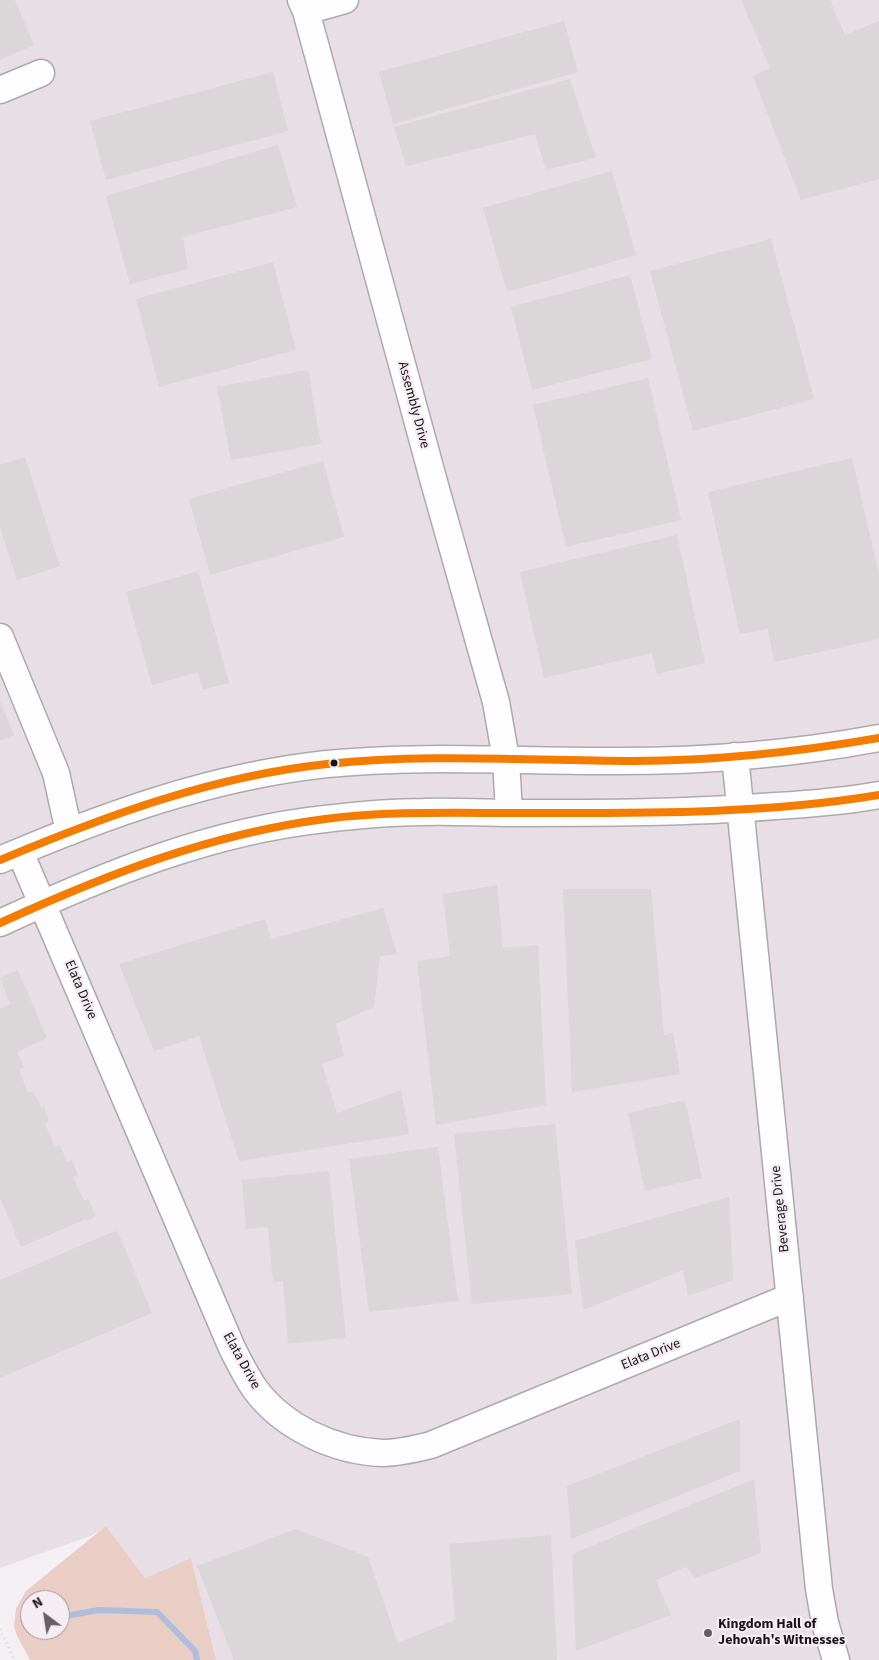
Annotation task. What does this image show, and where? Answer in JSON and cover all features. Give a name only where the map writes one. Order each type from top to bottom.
[{"type":"street","points":[[303,5],[345,0]]},
{"type":"street","name":"Assembly Drive","points":[[303,5],[496,702],[506,759],[508,813]]},
{"type":"street","points":[[0,90],[41,73]]},
{"type":"street","points":[[0,637],[56,773],[69,832]]},
{"type":"street","points":[[10,856],[107,817],[179,793],[267,773],[325,764],[411,759],[603,761],[735,756],[800,750],[879,738]]},
{"type":"street","name":"Beverage Drive","points":[[735,756],[819,1589],[825,1623],[836,1660]]},
{"type":"street","points":[[0,922],[101,878],[181,850],[234,835],[324,819],[423,812],[632,813],[741,809],[808,804],[879,795]]},
{"type":"street","name":"Elata Drive","points":[[10,856],[42,903],[232,1348],[255,1389],[267,1403],[302,1430],[321,1439],[361,1451],[383,1453],[408,1451],[431,1445],[790,1297]]},
{"type":"path","points":[[0,1629],[14,1660]]},
{"type":"shaded area","points":[[0,0],[879,0],[879,1660],[216,1660],[191,1558],[145,1578],[106,1526],[93,1535],[0,1568]]},
{"type":"shaded area","points":[[106,1526],[145,1578],[191,1558],[216,1660],[30,1660],[17,1636],[14,1626],[16,1609],[20,1602],[20,1640],[70,1640],[70,1590],[27,1590]]},
{"type":"building","points":[[0,0],[15,0],[34,45],[0,60]]},
{"type":"building","points":[[741,0],[830,0],[845,35],[879,21],[879,179],[801,200],[753,76],[770,68]]},
{"type":"building","points":[[564,21],[578,72],[393,124],[379,72]]},
{"type":"building","points":[[273,72],[288,131],[106,180],[90,121]]},
{"type":"building","points":[[570,79],[596,158],[546,170],[535,134],[406,166],[394,127]]},
{"type":"building","points":[[278,145],[297,207],[183,237],[188,269],[130,284],[106,196]]},
{"type":"building","points":[[612,171],[636,255],[507,292],[483,208]]},
{"type":"building","points":[[771,239],[814,399],[693,431],[650,271]]},
{"type":"building","points":[[273,262],[296,350],[159,387],[136,299]]},
{"type":"building","points":[[630,275],[652,359],[532,390],[511,307]]},
{"type":"building","points":[[308,370],[321,444],[231,460],[217,387]]},
{"type":"building","points":[[648,378],[681,520],[566,547],[533,405]]},
{"type":"building","points":[[25,457],[60,566],[17,580],[0,527],[0,465]]},
{"type":"building","points":[[852,458],[879,574],[879,639],[774,662],[768,629],[740,634],[708,492]]},
{"type":"building","points":[[323,461],[344,537],[210,575],[189,499]]},
{"type":"building","points":[[677,535],[705,663],[657,674],[652,653],[544,678],[520,572]]},
{"type":"building","points":[[198,571],[229,683],[203,690],[198,672],[152,685],[126,592]]},
{"type":"building","points":[[0,701],[14,735],[0,741]]},
{"type":"building","points":[[497,885],[503,948],[538,945],[546,1105],[436,1125],[417,961],[450,956],[443,894]]},
{"type":"building","points":[[563,889],[651,889],[664,1035],[673,1033],[680,1074],[572,1092]]},
{"type":"building","points":[[383,908],[397,954],[380,956],[374,1007],[336,1024],[344,1056],[322,1064],[337,1113],[401,1090],[409,1134],[239,1161],[199,1036],[154,1051],[119,964],[265,919],[271,939]]},
{"type":"building","points":[[18,970],[47,1038],[17,1052],[24,1068],[19,1070],[28,1093],[33,1091],[41,1107],[44,1106],[49,1121],[45,1124],[55,1147],[60,1145],[67,1162],[72,1160],[78,1175],[73,1177],[84,1201],[88,1199],[96,1216],[21,1247],[0,1198],[0,1009],[10,1004],[0,978]]},
{"type":"building","points":[[685,1100],[702,1178],[645,1191],[628,1113]]},
{"type":"building","points":[[555,1124],[572,1294],[472,1304],[454,1134]]},
{"type":"building","points":[[438,1147],[458,1301],[369,1312],[349,1159]]},
{"type":"building","points":[[329,1171],[346,1338],[288,1344],[283,1281],[273,1283],[268,1227],[246,1229],[242,1180]]},
{"type":"building","points":[[729,1197],[733,1280],[688,1296],[683,1270],[583,1310],[575,1241]]},
{"type":"building","points":[[117,1230],[152,1313],[0,1378],[0,1280]]},
{"type":"building","points":[[740,1419],[740,1471],[571,1539],[567,1486]]},
{"type":"building","points":[[754,1479],[761,1553],[696,1578],[686,1567],[656,1580],[671,1615],[576,1651],[572,1554]]},
{"type":"building","points":[[296,1529],[368,1557],[398,1643],[455,1620],[449,1544],[551,1535],[557,1660],[234,1660],[197,1566]]},
{"type":"waterway","points":[[70,1615],[99,1610],[157,1612],[195,1651],[197,1660]]},
{"type":"transit line","points":[[0,860],[79,828],[160,800],[243,778],[327,764],[441,758],[664,761],[818,748],[879,738]]},
{"type":"transit line","points":[[0,923],[119,873],[199,846],[240,835],[325,819],[419,813],[697,812],[834,802],[879,795]]},
{"type":"place","name":"Kingdom Hall of Jehovah's Witnesses","points":[[708,1633]]}]
